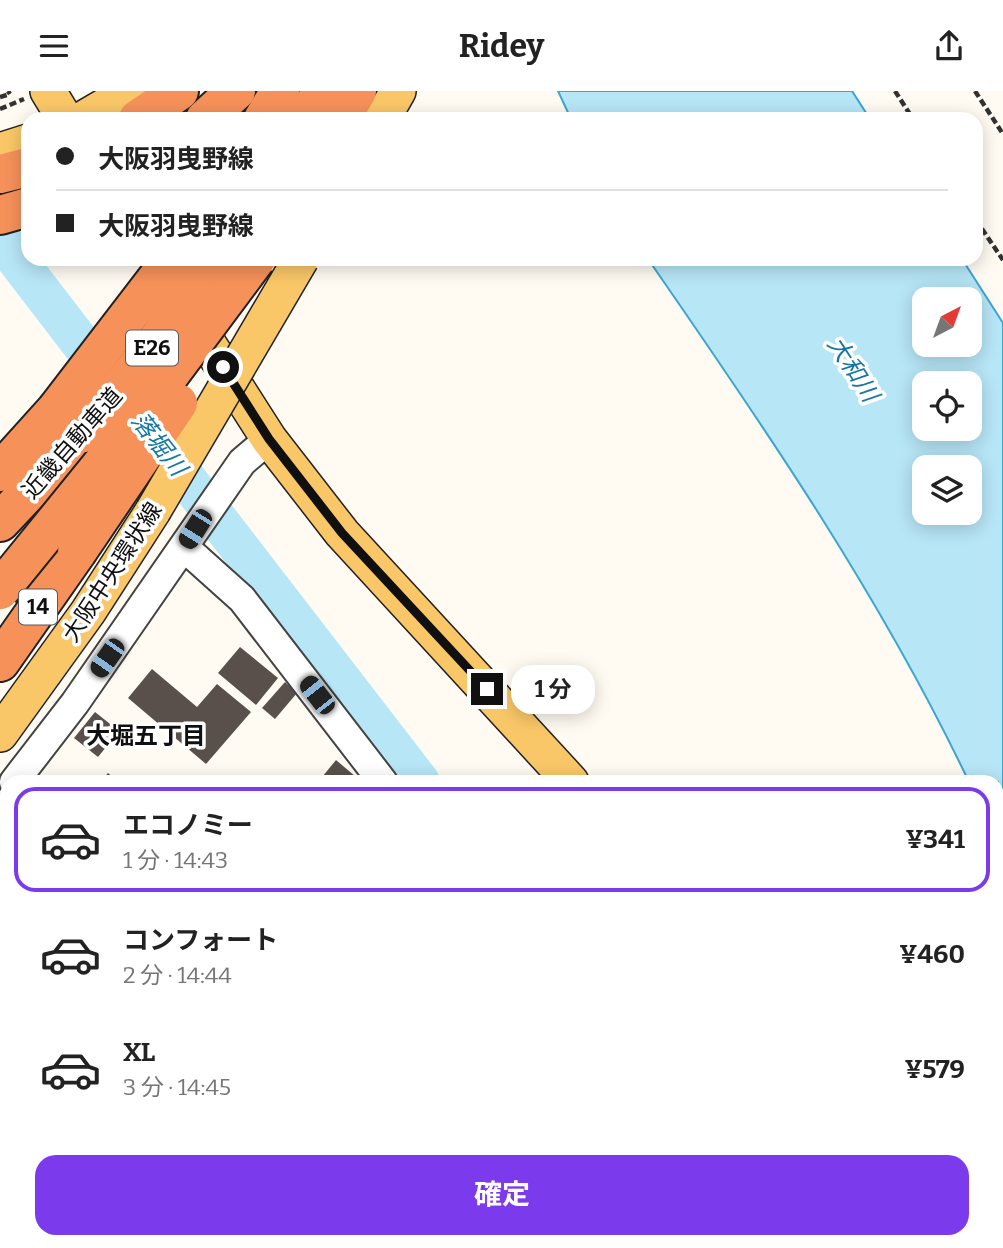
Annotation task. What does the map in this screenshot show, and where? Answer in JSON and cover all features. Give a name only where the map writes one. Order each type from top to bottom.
[{"type":"highway","points":[[148,112],[179,91]]},
{"type":"highway","points":[[213,112],[236,91]]},
{"type":"highway","points":[[267,112],[280,91]]},
{"type":"highway","points":[[309,112],[322,91]]},
{"type":"highway","points":[[345,112],[356,91]]},
{"type":"highway","points":[[0,174],[21,169]]},
{"type":"highway","points":[[0,215],[21,209]]},
{"type":"highway","name":"近畿自動車道","points":[[0,522],[70,422],[168,266]]},
{"type":"highway","name":"近畿自動車道","points":[[0,472],[70,422],[154,345],[210,266]]},
{"type":"highway","points":[[0,590],[162,387],[251,266]]},
{"type":"highway","name":"14","points":[[0,661],[167,421],[257,266]]},
{"type":"main road","points":[[48,91],[61,112]]},
{"type":"main road","points":[[95,112],[131,91]]},
{"type":"main road","points":[[386,112],[398,91]]},
{"type":"main road","points":[[0,151],[21,144]]},
{"type":"main road","points":[[158,266],[269,439],[377,574],[564,775]]},
{"type":"main road","name":"大阪中央環状線","points":[[0,734],[88,612],[153,511],[297,266]]},
{"type":"street","points":[[19,775],[75,703],[242,462],[269,439]]},
{"type":"street","points":[[190,538],[242,599],[378,775]]},
{"type":"path","points":[[895,91],[908,112]]},
{"type":"path","points":[[975,91],[1003,134]]},
{"type":"path","points":[[0,97],[9,92]]},
{"type":"path","points":[[983,230],[1003,260]]},
{"type":"water","points":[[558,91],[852,91],[866,112],[568,112]]},
{"type":"water","name":"大和川","points":[[653,266],[966,266],[980,287],[912,287],[912,357],[982,357],[982,290],[1003,323],[1003,775],[966,775],[898,646],[819,515]]},
{"type":"building","points":[[240,647],[278,678],[256,705],[218,673]]},
{"type":"building","points":[[152,669],[197,707],[217,684],[251,712],[206,764],[128,698]]},
{"type":"building","points":[[285,682],[297,693],[275,719],[262,708]]},
{"type":"building","points":[[95,712],[119,731],[98,757],[74,738]]},
{"type":"building","points":[[336,760],[354,775],[324,775]]},
{"type":"waterway","name":"落堀川","points":[[0,238],[21,265]]},
{"type":"waterway","name":"落堀川","points":[[22,266],[116,389]]},
{"type":"waterway","name":"落堀川","points":[[157,441],[415,775]]},
{"type":"district","name":"大堀五丁目","points":[[146,736]]},
{"type":"route","points":[[223,367],[269,439],[342,533],[377,574],[487,689]]}]
